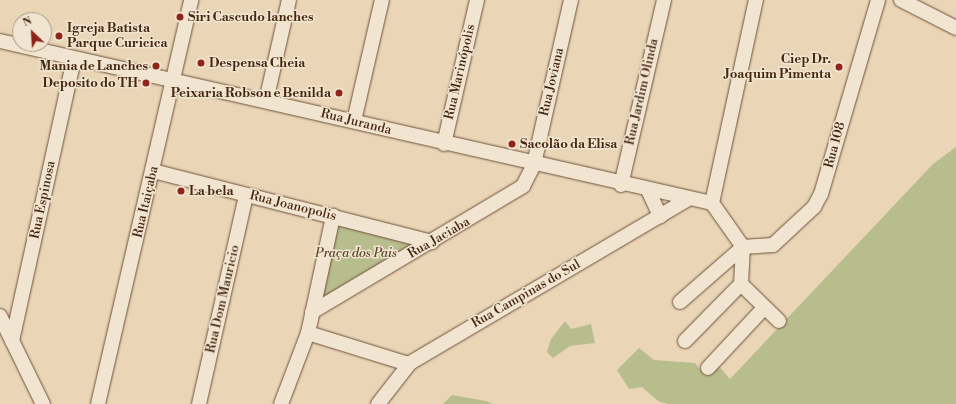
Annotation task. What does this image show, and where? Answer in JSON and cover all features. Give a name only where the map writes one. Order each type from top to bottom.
[{"type":"street","name":"Rua Itaiçaba","points":[[98,404],[153,171],[171,81],[191,0]]},
{"type":"street","points":[[266,101],[289,0]]},
{"type":"street","points":[[354,121],[382,0]]},
{"type":"street","name":"Rua Marinópolis","points":[[444,144],[476,0]]},
{"type":"street","name":"Rua Joviana","points":[[534,164],[571,0]]},
{"type":"street","name":"Rua Jardim Olinda","points":[[620,185],[664,0]]},
{"type":"street","points":[[685,341],[741,284],[743,247],[712,203],[756,0]]},
{"type":"street","name":"Rua 108","points":[[743,247],[766,247],[782,240],[818,200],[878,0]]},
{"type":"street","points":[[902,0],[956,28]]},
{"type":"street","name":"Rua Juranda","points":[[0,42],[354,121],[444,144],[620,185],[648,190],[687,200],[712,203]]},
{"type":"street","name":"Rua Espinosa","points":[[12,341],[74,59]]},
{"type":"street","name":"Rua Jaciaba","points":[[312,312],[512,195],[523,186],[534,164]]},
{"type":"street","name":"Rua Joanopolis","points":[[153,171],[432,242]]},
{"type":"street","points":[[648,190],[660,216]]},
{"type":"street","name":"Rua Dom Mauricio","points":[[199,404],[246,195]]},
{"type":"street","name":"Rua Campinas do Sul","points":[[378,404],[408,364],[687,200]]},
{"type":"street","points":[[281,404],[308,333],[333,216]]},
{"type":"street","points":[[680,302],[743,247]]},
{"type":"street","points":[[741,284],[779,321]]},
{"type":"street","points":[[708,368],[764,308]]},
{"type":"street","points":[[0,316],[43,404]]},
{"type":"street","points":[[308,333],[408,364]]},
{"type":"green space","points":[[956,147],[956,404],[668,404],[658,401],[642,387],[629,389],[617,370],[639,348],[654,360],[695,363],[706,376],[717,364],[730,379],[933,164]]},
{"type":"green space","name":"Praça dos Pais","points":[[334,218],[432,241],[313,312]]},
{"type":"green space","points":[[565,321],[571,329],[591,324],[595,343],[570,346],[553,358],[547,352],[551,339]]},
{"type":"green space","points":[[452,395],[486,401],[493,404],[443,404]]},
{"type":"place","name":"Siri Cascudo lanches","points":[[180,17]]},
{"type":"place","name":"Igreja Batista Parque Curicica","points":[[59,36]]},
{"type":"place","name":"Despensa Cheia","points":[[201,63]]},
{"type":"place","name":"Mania de Lanches","points":[[156,66]]},
{"type":"place","name":"Ciep Dr. Joaquim Pimenta","points":[[839,67]]},
{"type":"place","name":"Deposito do TH","points":[[146,83]]},
{"type":"place","name":"Peixaria Robson e Benilda","points":[[339,93]]},
{"type":"place","name":"Sacolão da Elisa","points":[[512,144]]},
{"type":"place","name":"La bela","points":[[181,191]]}]
